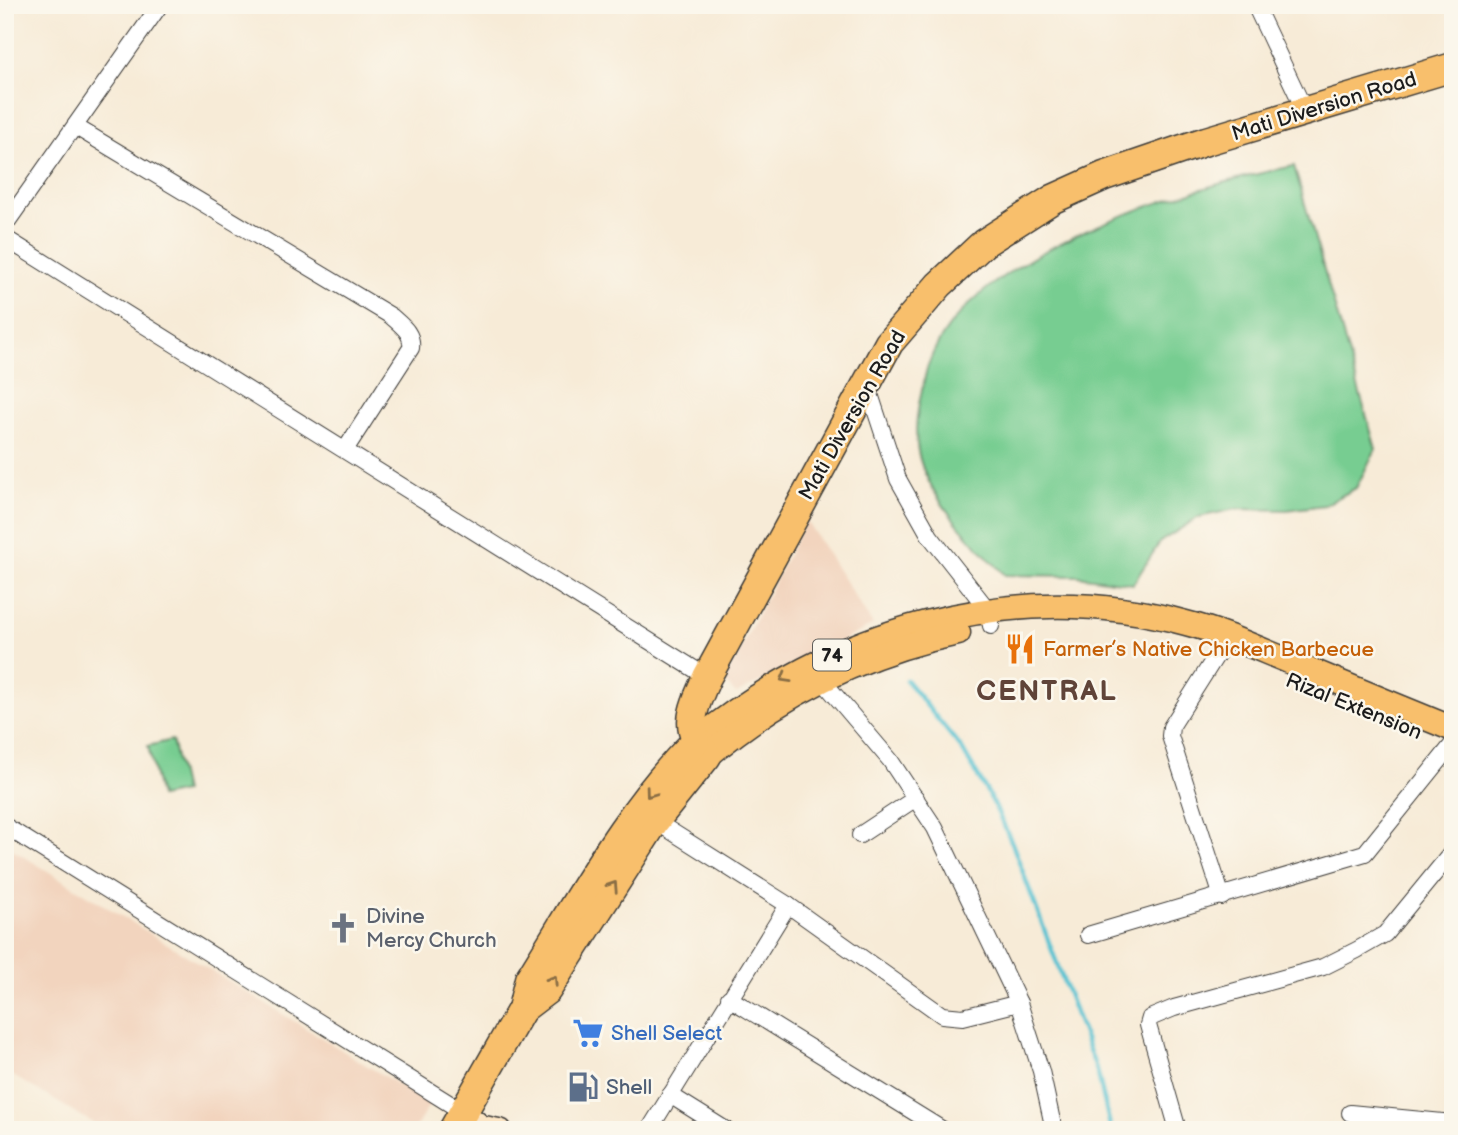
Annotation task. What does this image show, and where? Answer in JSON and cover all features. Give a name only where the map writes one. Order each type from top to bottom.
[{"type":"highway","name":"Mati Diversion Road","points":[[701,749],[692,717],[707,677],[889,342],[959,265],[1018,219],[1104,176],[1305,111],[1453,67]]},
{"type":"highway","name":"74","points":[[477,1125],[522,1009],[530,979],[568,938],[655,821],[701,749]]},
{"type":"highway","name":"74","points":[[568,938],[649,794],[673,764],[701,749]]},
{"type":"main road","name":"Rizal Extension","points":[[701,749],[775,704],[822,680],[901,648],[989,618]]},
{"type":"main road","name":"Rizal Extension","points":[[701,749],[744,704],[812,664],[906,628],[989,618],[1113,624],[1224,644],[1452,740]]},
{"type":"street","points":[[5,225],[160,5]]},
{"type":"street","points":[[1255,5],[1305,111]]},
{"type":"street","points":[[76,127],[391,316],[408,332],[412,340],[411,348],[345,450]]},
{"type":"street","points":[[5,238],[707,677]]},
{"type":"street","points":[[866,383],[886,449],[912,505],[930,536],[989,618]]},
{"type":"street","points":[[1222,897],[1170,736],[1171,727],[1224,644]]},
{"type":"street","points":[[822,680],[858,720],[916,798],[961,881],[1018,1003],[1041,1071],[1054,1130]]},
{"type":"street","points":[[1088,935],[1365,853],[1452,740]]},
{"type":"street","points":[[860,835],[916,798]]},
{"type":"street","points":[[655,821],[788,905],[942,1015],[963,1017],[1018,1003]]},
{"type":"street","points":[[5,826],[477,1125]]},
{"type":"street","points":[[1178,1130],[1148,1025],[1150,1018],[1174,1008],[1323,967],[1357,950],[1385,934],[1453,851]]},
{"type":"street","points":[[649,1130],[788,905]]},
{"type":"street","points":[[729,998],[943,1130]]},
{"type":"street","points":[[670,1095],[726,1130]]},
{"type":"street","points":[[1350,1113],[1453,1123]]},
{"type":"shaded area","points":[[806,520],[873,625],[736,694],[724,681]]},
{"type":"shaded area","points":[[5,845],[430,1104],[414,1130],[105,1130],[5,1071]]},
{"type":"green space","points":[[1294,166],[1376,449],[1356,488],[1325,505],[1287,510],[1236,509],[1199,517],[1160,542],[1133,584],[1078,576],[1005,575],[966,534],[941,502],[923,468],[918,451],[917,422],[926,370],[952,323],[988,288],[1034,257],[1087,230],[1198,190]]},
{"type":"green space","points":[[172,740],[184,792],[160,797],[148,746]]},
{"type":"waterway","points":[[906,680],[962,749],[993,802],[1012,843],[1098,1074],[1111,1130]]},
{"type":"place","name":"Farmer’s Native Chicken Barbecue","points":[[1020,649]]},
{"type":"place","name":"Divine Mercy Church","points":[[343,928]]},
{"type":"place","name":"Shell Select","points":[[588,1033]]},
{"type":"place","name":"Shell","points":[[583,1087]]},
{"type":"district","name":"CENTRAL","points":[[1047,690]]}]
